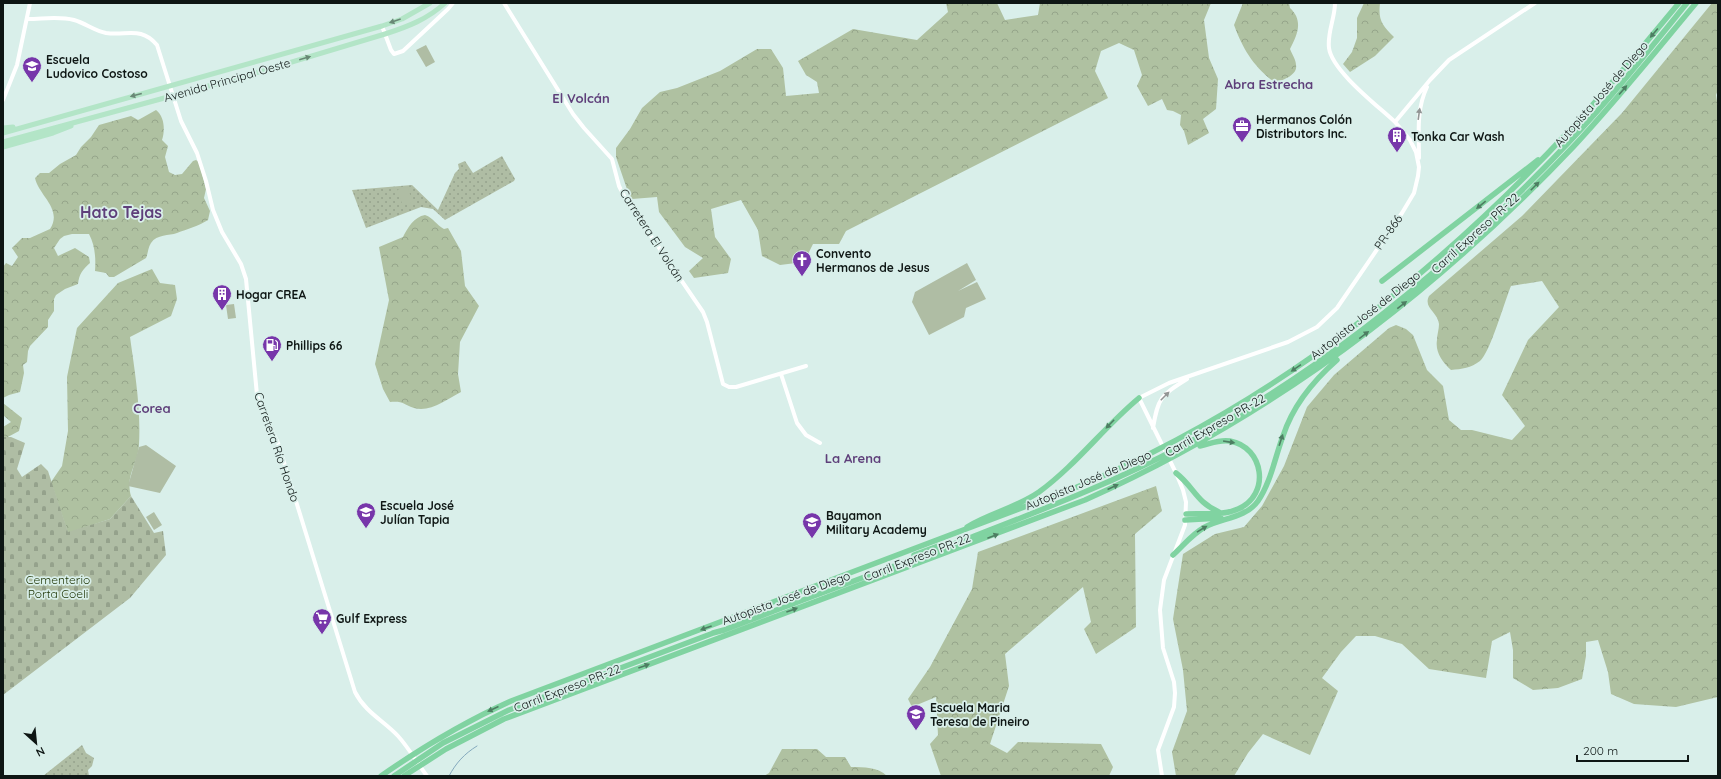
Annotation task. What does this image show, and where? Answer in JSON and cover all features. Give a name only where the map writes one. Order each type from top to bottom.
[{"type":"highway","name":"Autopista José de Diego","points":[[381,776],[420,749],[464,723],[511,701],[1077,487],[1180,439],[1260,392],[1333,342],[1383,304],[1475,225],[1587,112],[1679,3]]},
{"type":"highway","name":"Carril Expreso PR-22","points":[[1187,448],[1278,389],[1390,311],[1408,292],[1487,224],[1543,169],[1592,117],[1687,3]]},
{"type":"highway","name":"Autopista José de Diego","points":[[404,776],[427,756],[504,719],[1085,500],[1151,465],[1187,448],[1257,410],[1343,351],[1390,311],[1413,297],[1491,229],[1553,168],[1597,120],[1696,3]]},
{"type":"highway","points":[[1382,281],[1531,165],[1545,156]]},
{"type":"highway","points":[[1173,555],[1197,532],[1225,518],[1246,512],[1257,502],[1267,485],[1283,434],[1294,410],[1314,382],[1343,351]]},
{"type":"highway","points":[[956,534],[974,523],[1018,505],[1039,492],[1067,469],[1126,409],[1139,398]]},
{"type":"highway","points":[[1186,517],[1237,510],[1252,500],[1259,484],[1260,475],[1258,464],[1252,454],[1245,448],[1229,441],[1217,441],[1187,448]]},
{"type":"highway","name":"Carril Expreso PR-22","points":[[427,756],[460,733],[509,710],[713,633],[846,580],[1080,495],[1151,465]]},
{"type":"highway","points":[[1176,473],[1186,481],[1194,494],[1204,504],[1221,513]]},
{"type":"highway","points":[[1186,517],[1225,518]]},
{"type":"highway","points":[[395,775],[427,756]]},
{"type":"main road","name":"Avenida Principal Oeste","points":[[3,133],[382,26],[402,19],[430,3]]},
{"type":"main road","name":"Avenida Principal Oeste","points":[[3,142],[385,34],[423,19],[444,3]]},
{"type":"main road","points":[[3,148],[53,133],[81,121]]},
{"type":"main road","points":[[3,128],[26,126]]},
{"type":"street","points":[[3,100],[17,66],[28,19],[30,3]]},
{"type":"street","points":[[382,26],[393,53],[403,51],[453,3]]},
{"type":"street","name":"Carretera El Volcán","points":[[504,3],[573,114],[612,159],[625,198],[703,312],[708,322],[723,384],[729,387],[736,387],[806,366]]},
{"type":"street","name":"PR-866","points":[[1139,398],[1169,383],[1288,342],[1317,327],[1337,308],[1414,193],[1419,167],[1416,152],[1410,140],[1395,122],[1340,70],[1331,57],[1329,41],[1335,11],[1335,3]]},
{"type":"street","points":[[1395,122],[1449,60],[1534,3]]},
{"type":"street","name":"Carretera Río Hondo","points":[[28,19],[69,19],[105,33],[140,33],[151,38],[157,45],[181,121],[197,153],[206,181],[212,210],[222,232],[241,264],[246,279],[258,396],[261,407],[278,442],[356,692],[359,699],[369,712],[398,736],[427,776]]},
{"type":"street","points":[[1419,167],[1419,116],[1422,97],[1431,79]]},
{"type":"street","points":[[781,374],[797,423],[806,435],[820,443]]},
{"type":"street","points":[[1153,429],[1157,406],[1162,397],[1193,375]]},
{"type":"street","points":[[1139,398],[1176,473],[1186,502],[1186,517],[1164,580],[1160,610],[1163,648],[1176,693],[1174,707],[1158,750],[1162,776]]},
{"type":"green space","points":[[946,3],[997,3],[1005,20],[1038,15],[1040,3],[1211,3],[1204,20],[1209,58],[1218,79],[1216,109],[1203,119],[1209,133],[1188,145],[1184,131],[1180,125],[1181,115],[1167,110],[1162,99],[1148,106],[1137,86],[1142,75],[1134,50],[1119,43],[1101,51],[1095,71],[1108,98],[846,231],[839,244],[813,244],[804,262],[780,265],[762,256],[758,230],[741,200],[711,209],[715,237],[731,259],[728,273],[694,278],[689,271],[703,258],[685,247],[659,212],[657,197],[632,199],[629,195],[616,157],[616,148],[630,129],[642,108],[660,92],[677,88],[720,71],[757,49],[771,49],[783,68],[786,96],[819,93],[817,82],[806,75],[798,61],[853,29],[917,40],[948,12]]},
{"type":"green space","points":[[1243,3],[1289,3],[1290,8],[1297,18],[1298,28],[1290,49],[1295,61],[1296,69],[1295,72],[1289,77],[1274,82],[1260,70],[1245,49],[1234,25]]},
{"type":"green space","points":[[1364,3],[1380,3],[1380,18],[1386,29],[1394,37],[1375,56],[1350,72],[1343,64],[1352,52],[1357,38],[1357,18]]},
{"type":"green space","points":[[1712,3],[1718,3],[1718,90],[1716,95],[1718,108],[1718,697],[1676,707],[1634,704],[1611,694],[1608,672],[1598,640],[1586,642],[1586,656],[1582,679],[1558,688],[1533,690],[1513,678],[1513,650],[1510,632],[1492,641],[1486,678],[1429,669],[1402,644],[1375,636],[1356,636],[1341,652],[1322,678],[1338,691],[1310,755],[1263,734],[1248,753],[1234,776],[1176,776],[1172,752],[1187,711],[1183,670],[1173,619],[1183,554],[1215,534],[1244,527],[1262,506],[1284,466],[1307,407],[1334,375],[1389,328],[1396,325],[1406,329],[1413,335],[1427,370],[1443,386],[1449,420],[1461,430],[1472,430],[1512,440],[1525,426],[1502,395],[1528,340],[1559,307],[1542,281],[1511,286],[1493,337],[1484,356],[1480,361],[1470,367],[1451,370],[1438,353],[1437,344],[1439,324],[1436,316],[1429,307],[1429,296],[1522,216],[1622,113]]},
{"type":"green space","points":[[426,45],[435,62],[426,67],[416,50]]},
{"type":"green space","points":[[156,110],[161,116],[164,124],[162,140],[168,146],[165,157],[169,172],[175,175],[182,174],[193,161],[196,160],[199,162],[206,189],[204,198],[210,211],[208,220],[197,226],[177,233],[156,238],[150,245],[146,258],[114,277],[109,277],[106,273],[95,271],[95,252],[89,234],[72,234],[64,236],[60,239],[54,248],[58,256],[75,248],[89,257],[90,263],[85,267],[79,277],[78,284],[65,289],[56,295],[54,299],[54,311],[48,320],[48,327],[30,346],[28,351],[27,362],[23,365],[24,373],[20,392],[3,398],[3,267],[6,263],[12,266],[18,257],[12,248],[22,238],[30,238],[50,229],[53,222],[54,215],[52,209],[37,185],[35,178],[40,173],[49,173],[60,164],[76,155],[99,125],[131,116],[138,120]]},
{"type":"green space","points":[[502,156],[515,179],[514,181],[445,220],[433,209],[421,207],[366,228],[352,190],[412,185],[438,210],[455,173],[459,169],[458,164],[465,161],[473,173]]},
{"type":"green space","points":[[407,186],[413,202],[403,206],[397,190]]},
{"type":"green space","points":[[425,215],[444,229],[448,228],[461,251],[465,286],[479,306],[460,342],[458,374],[461,392],[432,407],[420,409],[401,402],[390,402],[383,389],[375,364],[389,300],[379,247],[403,237],[409,226],[415,220]]},
{"type":"green space","points":[[967,263],[976,280],[958,291],[977,282],[986,299],[966,308],[964,317],[929,335],[912,302],[915,292]]},
{"type":"green space","points":[[152,269],[160,283],[175,285],[177,299],[171,316],[130,337],[139,418],[139,445],[130,482],[131,496],[110,519],[68,533],[51,482],[62,466],[68,431],[67,377],[77,328],[118,283]]},
{"type":"green space","points":[[234,304],[236,318],[228,319],[226,305]]},
{"type":"green space","points":[[3,403],[22,418],[19,431],[6,438],[3,437],[3,427],[11,422],[3,415]]},
{"type":"green space","name":"Cementerio Porta Coeli","points":[[3,437],[11,437],[25,443],[17,469],[22,477],[41,464],[48,471],[68,532],[110,519],[131,496],[154,533],[163,531],[166,555],[130,598],[3,695]]},
{"type":"green space","points":[[146,445],[176,466],[160,493],[128,486],[139,447]]},
{"type":"green space","points":[[1156,486],[1162,511],[1135,534],[1136,627],[1096,654],[1084,629],[1091,622],[1083,587],[1005,654],[1009,686],[990,744],[1007,753],[1018,742],[1101,744],[1113,767],[1109,776],[941,776],[930,744],[938,735],[936,697],[912,707],[908,699],[930,667],[972,589],[978,552]]},
{"type":"green space","points":[[154,512],[162,525],[154,530],[146,517]]},
{"type":"green space","points":[[82,745],[86,753],[94,758],[92,766],[88,770],[89,776],[43,776]]},
{"type":"green space","points":[[782,749],[817,749],[826,757],[845,757],[851,767],[866,767],[875,769],[887,776],[764,776],[769,773]]},
{"type":"waterway","points":[[449,776],[461,759],[477,746]]},
{"type":"place","name":"Escuela Ludovico Costoso","points":[[32,83]]},
{"type":"place","name":"Hermanos Colón Distributors Inc.","points":[[1242,143]]},
{"type":"place","name":"Tonka Car Wash","points":[[1397,153]]},
{"type":"place","name":"Convento Hermanos de Jesus","points":[[802,277]]},
{"type":"place","name":"Hogar CREA","points":[[222,311]]},
{"type":"place","name":"Phillips 66","points":[[272,362]]},
{"type":"place","name":"Escuela José Julían Tapia","points":[[366,529]]},
{"type":"place","name":"Bayamon Military Academy","points":[[812,539]]},
{"type":"place","name":"Gulf Express","points":[[322,635]]},
{"type":"place","name":"Escuela Maria Teresa de Pineiro","points":[[916,731]]},
{"type":"district","name":"Abra Estrecha","points":[[1269,84]]},
{"type":"district","name":"El Volcán","points":[[581,98]]},
{"type":"district","name":"Hato Tejas","points":[[121,212]]},
{"type":"district","name":"Corea","points":[[152,408]]},
{"type":"district","name":"La Arena","points":[[853,458]]}]
